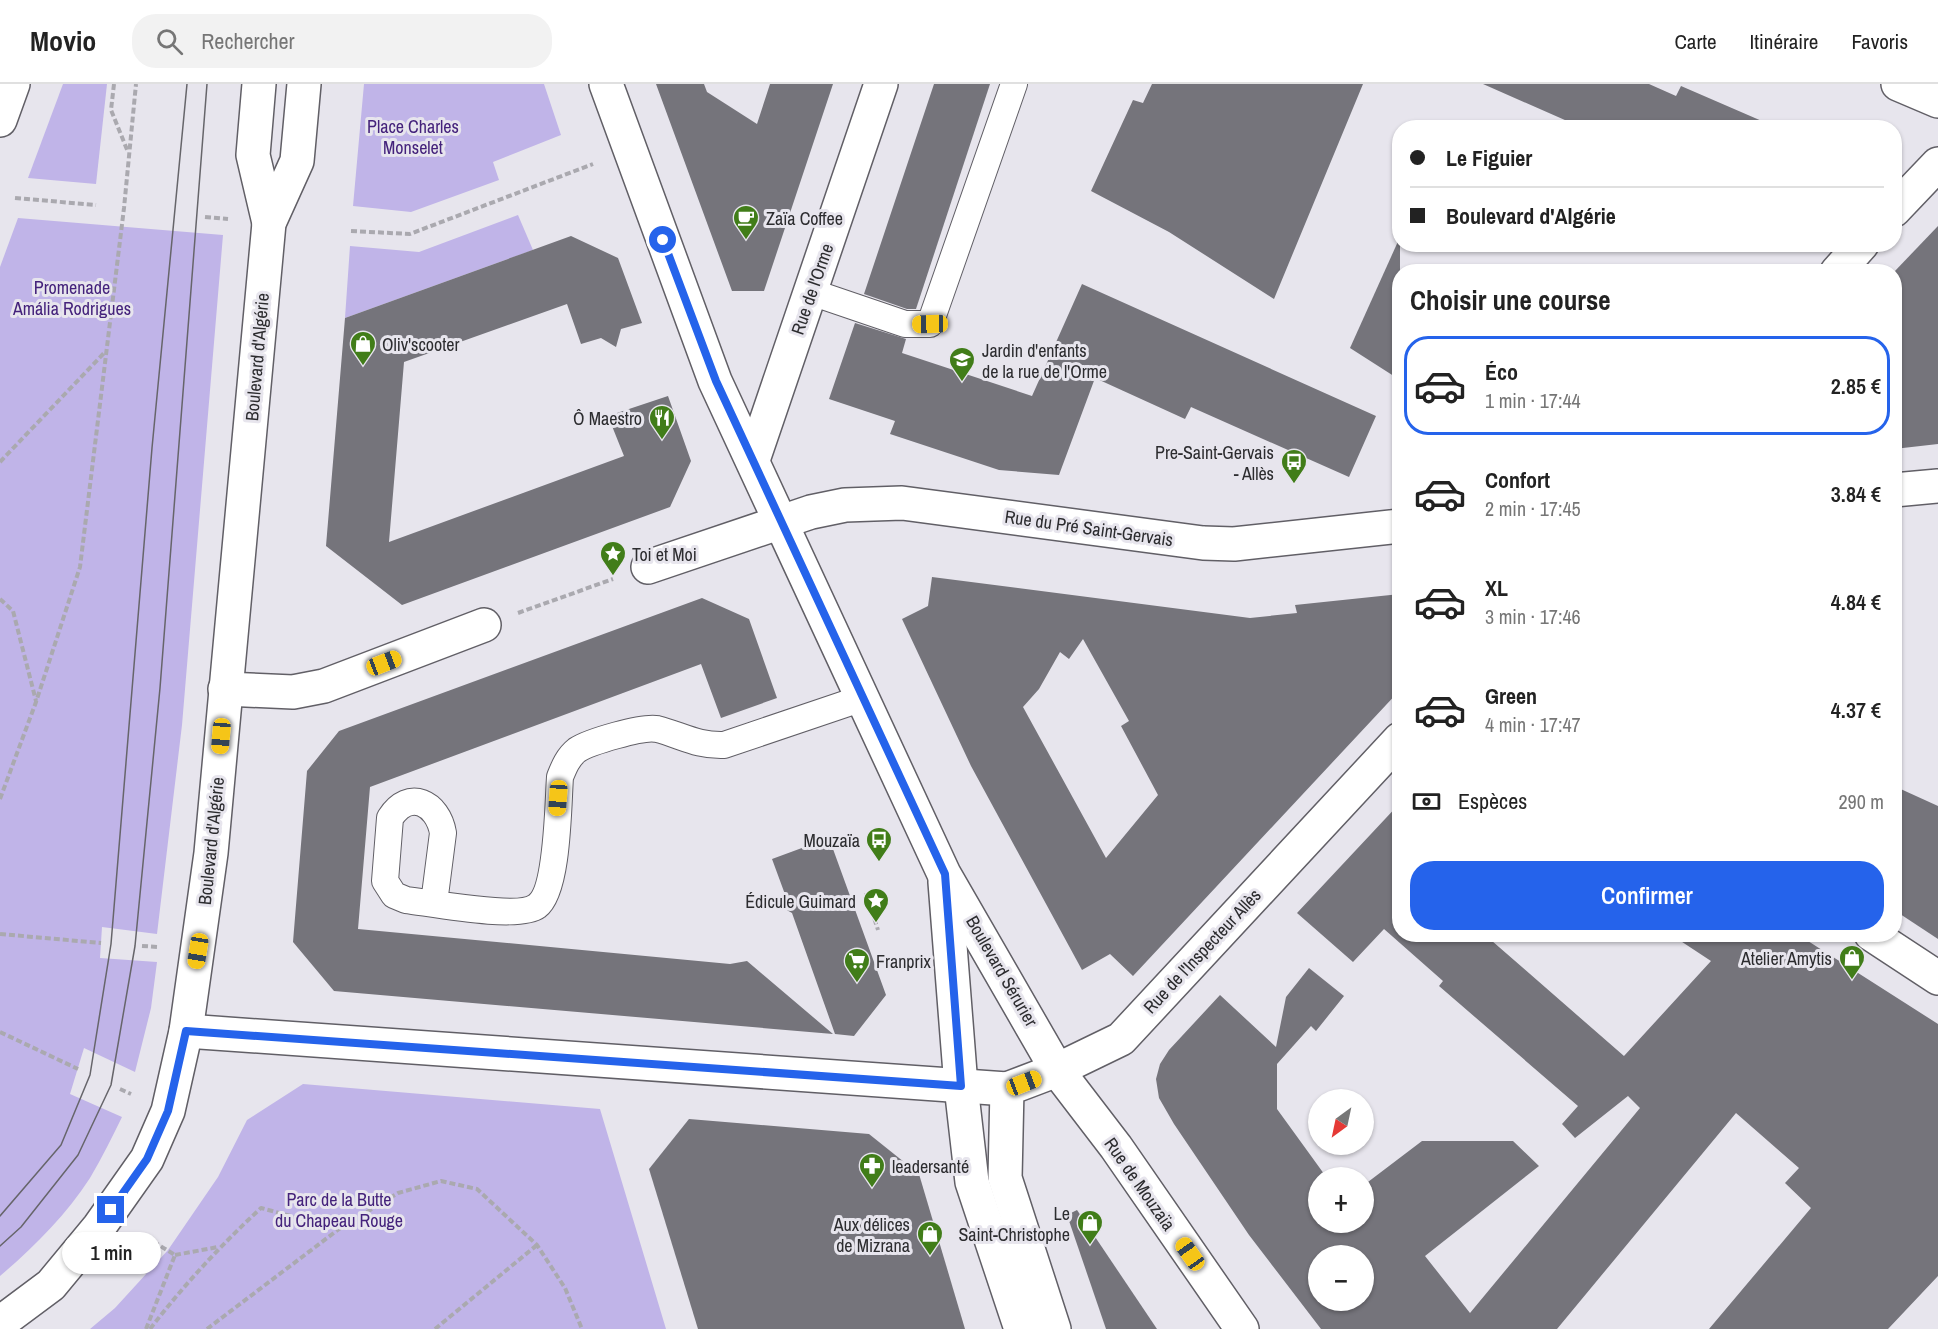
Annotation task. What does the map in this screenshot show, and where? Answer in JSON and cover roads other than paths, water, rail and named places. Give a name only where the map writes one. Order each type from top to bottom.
[{"type":"street","name":"Boulevard d'Algérie","points":[[0,1323],[51,1285],[99,1227],[147,1159],[168,1111],[186,1031],[211,853],[269,223],[254,154],[260,84]]},
{"type":"street","name":"Boulevard d'Algérie","points":[[269,223],[297,160],[304,84]]},
{"type":"street","name":"Boulevard Sérurier","points":[[606,84],[708,362],[945,874],[1058,1070]]},
{"type":"street","name":"Rue de l'Orme","points":[[753,460],[881,84]]},
{"type":"street","points":[[1898,84],[1938,101]]},
{"type":"street","points":[[0,120],[10,85]]},
{"type":"street","points":[[1902,202],[1938,164]]},
{"type":"street","points":[[1844,264],[1855,252]]},
{"type":"street","points":[[1902,489],[1938,486]]},
{"type":"street","name":"Rue du Pré Saint-Gervais","points":[[648,567],[811,512],[845,505],[902,503],[1203,543],[1234,544],[1392,527]]},
{"type":"street","points":[[225,689],[293,692],[324,686],[484,625]]},
{"type":"street","name":"Rue de l'Inspecteur Allès","points":[[186,1031],[1007,1089],[1058,1070],[1121,1039],[1392,748]]},
{"type":"street","name":"Boulevard Sérurier","points":[[945,874],[961,1086],[972,1182],[1021,1329]]},
{"type":"street","points":[[1883,942],[1938,978]]},
{"type":"street","name":"Rue de Mouzaïa","points":[[1058,1070],[1116,1148],[1242,1329]]},
{"type":"street","points":[[1007,1089],[1005,1178],[1054,1329]]},
{"type":"lane","points":[[811,292],[905,324],[930,324],[1014,84]]},
{"type":"lane","points":[[434,903],[522,912],[538,905],[552,881],[560,777],[565,763],[578,750],[641,728],[656,729],[705,746],[724,745],[864,698]]},
{"type":"tram line","points":[[0,1216],[61,1145],[90,1075],[111,944],[152,448],[187,84]]},
{"type":"tram line","points":[[0,1246],[21,1227],[78,1155],[111,1085],[135,946],[160,688],[207,84]]},
{"type":"place","name":"Zaïa Coffee","points":[[746,241]]},
{"type":"place","name":"Oliv'scooter","points":[[363,367]]},
{"type":"place","name":"Jardin d'enfants de la rue de l'Orme","points":[[962,383]]},
{"type":"place","name":"Ô Maestro","points":[[662,441]]},
{"type":"place","name":"Pre-Saint-Gervais - Allès","points":[[1294,485]]},
{"type":"place","name":"Toi et Moi","points":[[613,577]]},
{"type":"place","name":"Mouzaïa","points":[[879,863]]},
{"type":"place","name":"Édicule Guimard","points":[[876,924]]},
{"type":"place","name":"Atelier Amytis","points":[[1852,981]]},
{"type":"place","name":"Franprix","points":[[857,984]]},
{"type":"place","name":"leadersanté","points":[[872,1189]]},
{"type":"place","name":"Le Saint-Christophe","points":[[1090,1246]]},
{"type":"place","name":"Aux délices de Mizrana","points":[[930,1257]]},
{"type":"park label","name":"Place Charles Monselet","points":[[413,136]]},
{"type":"park label","name":"Promenade Amália Rodrigues","points":[[72,297]]},
{"type":"park label","name":"Parc de la Butte du Chapeau Rouge","points":[[339,1209]]}]
